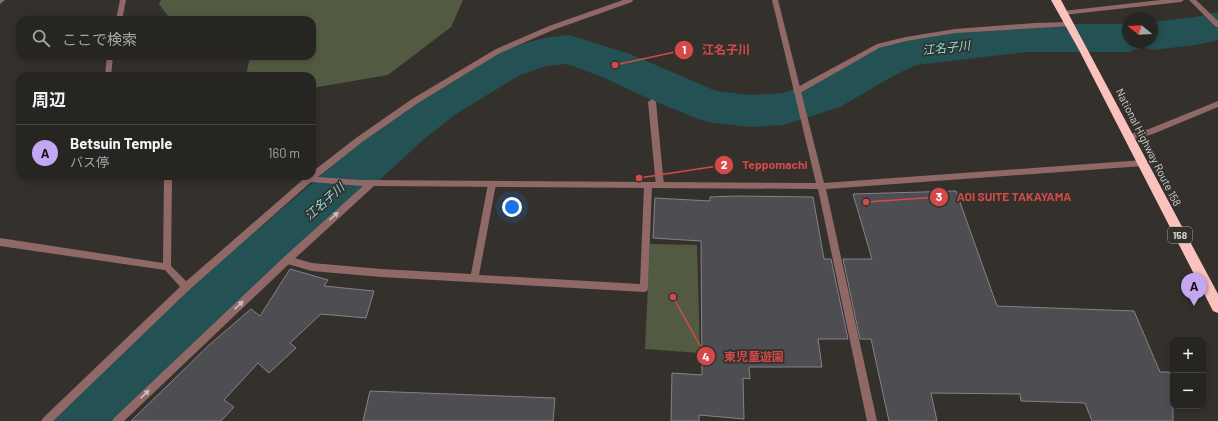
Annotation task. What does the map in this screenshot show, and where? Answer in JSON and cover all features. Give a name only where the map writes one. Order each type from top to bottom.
[{"type":"highway","name":"National Highway Route 158","points":[[1056,0],[1084,50],[1218,307]]},
{"type":"street","points":[[120,16],[123,0]]},
{"type":"street","points":[[316,174],[415,101],[480,61],[541,32],[630,0]]},
{"type":"street","points":[[775,0],[821,186],[872,421]]},
{"type":"street","points":[[1063,14],[1181,0]]},
{"type":"street","points":[[1192,0],[1218,25]]},
{"type":"street","points":[[797,91],[877,46],[906,39],[955,31],[1020,26],[1070,27]]},
{"type":"street","points":[[108,72],[110,60]]},
{"type":"street","points":[[652,102],[660,186]]},
{"type":"street","points":[[1129,137],[1150,132],[1218,104]]},
{"type":"street","points":[[316,180],[360,183],[821,186],[1143,164]]},
{"type":"street","points":[[167,267],[168,180]]},
{"type":"street","points":[[46,421],[186,287],[308,180]]},
{"type":"street","points":[[117,421],[287,260],[372,183]]},
{"type":"street","points":[[474,279],[492,184]]},
{"type":"street","points":[[287,260],[312,267],[474,279],[644,288],[648,186]]},
{"type":"street","points":[[0,242],[167,267],[186,287]]},
{"type":"green space","points":[[161,0],[463,0],[451,27],[388,75],[316,87],[316,72],[247,72],[249,60],[316,60],[316,16],[168,16],[159,4]]},
{"type":"green space","points":[[650,244],[697,245],[700,353],[645,349]]},
{"type":"building","points":[[956,191],[997,306],[1134,311],[1160,372],[1169,372],[1170,374],[1170,409],[1173,409],[1173,421],[1092,421],[1085,403],[1021,401],[1020,394],[931,393],[937,421],[889,421],[871,339],[860,339],[843,259],[872,259],[853,194]]},
{"type":"building","points":[[710,197],[813,197],[824,259],[831,259],[848,339],[818,339],[822,367],[749,367],[750,379],[743,378],[744,419],[699,415],[699,421],[671,421],[672,373],[702,375],[701,241],[653,238],[655,198],[710,201]]},
{"type":"building","points":[[290,269],[328,280],[324,286],[374,291],[366,318],[321,314],[290,343],[296,348],[269,373],[258,363],[224,400],[234,407],[221,421],[131,421],[208,346],[251,309],[260,316]]},
{"type":"building","points":[[370,391],[555,398],[553,421],[363,421]]},
{"type":"waterway","name":"江名子川","points":[[1158,35],[1196,31],[1218,26]]},
{"type":"waterway","name":"江名子川","points":[[82,421],[160,347],[408,127],[441,103],[505,64],[544,52],[569,49],[615,65],[669,90],[713,107],[752,111],[783,109],[825,96],[878,65],[909,51],[1027,38],[1122,38]]},
{"type":"place","name":"江名子川","points":[[615,65]]},
{"type":"place","name":"Teppomachi","points":[[639,178]]},
{"type":"place","name":"AOI SUITE TAKAYAMA","points":[[866,202]]},
{"type":"place","name":"東児童遊園","points":[[673,297]]},
{"type":"place","name":"Betsuin Temple","points":[[1194,306]]}]
